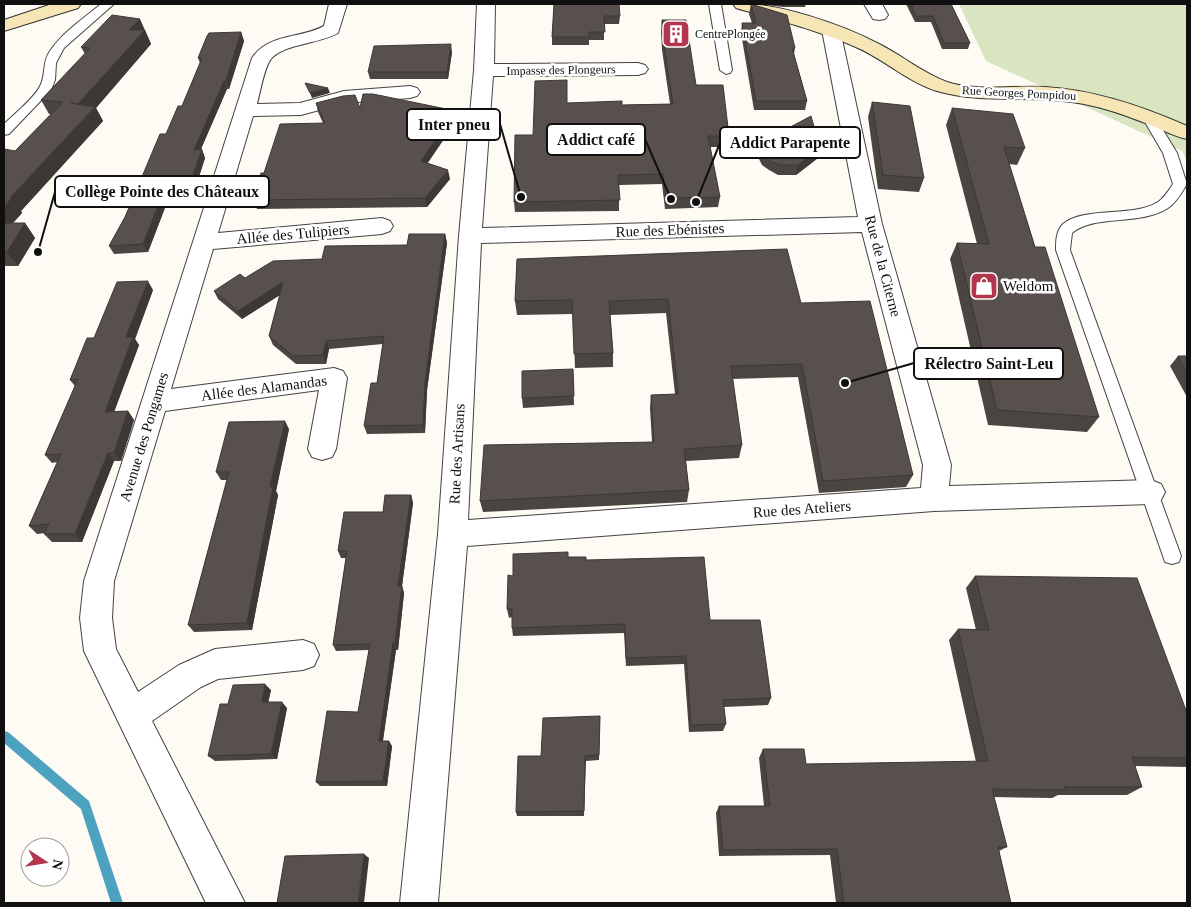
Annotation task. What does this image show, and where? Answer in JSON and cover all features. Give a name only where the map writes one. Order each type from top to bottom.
[{"type":"main road","points":[[4,26],[52,8],[72,4]]},
{"type":"main road","name":"Rue Georges Pompidou","points":[[742,4],[831,30],[884,53],[929,81],[944,87],[989,94],[1044,93],[1077,96],[1113,103],[1148,115],[1187,133]]},
{"type":"street","name":"Avenue des Pongames","points":[[226,903],[100,651],[96,618],[99,580],[261,58],[270,49],[281,43],[323,35],[332,29],[338,4]]},
{"type":"street","name":"Rue des Artisans","points":[[419,903],[453,534],[470,236],[484,70],[486,4]]},
{"type":"street","name":"Rue de la Citerne","points":[[831,30],[871,224],[937,465],[934,499]]},
{"type":"street","name":"Impasse des Plongeurs","points":[[484,70],[638,69]]},
{"type":"street","points":[[245,110],[301,109],[344,97],[410,92]]},
{"type":"street","name":"Rue des Ebénistes","points":[[470,236],[871,224]]},
{"type":"street","name":"Allée des Tulipiers","points":[[204,242],[382,226]]},
{"type":"street","name":"Allée des Alamandas","points":[[155,402],[334,378],[322,449]]},
{"type":"street","name":"Rue des Ateliers","points":[[453,534],[934,499],[1151,492]]},
{"type":"street","points":[[132,715],[190,676],[215,664],[303,655]]},
{"type":"lane","points":[[4,131],[45,90],[50,81],[49,64],[55,52],[108,4]]},
{"type":"lane","points":[[714,4],[726,70]]},
{"type":"lane","points":[[1148,115],[1170,153],[1180,184],[1164,205],[1143,214],[1082,222],[1069,227],[1063,236],[1063,250],[1151,492],[1172,556]]},
{"type":"green space","points":[[959,4],[1187,4],[1187,161],[1182,151],[986,61]]},
{"type":"building","points":[[554,4],[619,4],[620,16],[604,16],[605,32],[589,32],[589,37],[552,37]]},
{"type":"building","points":[[751,4],[787,15],[795,48],[792,48],[807,101],[756,101],[742,23],[756,23]]},
{"type":"building","points":[[911,4],[951,4],[970,43],[944,43],[933,16],[916,16]]},
{"type":"building","points":[[112,15],[140,19],[129,30],[145,30],[78,104],[71,103],[95,107],[10,198],[12,198],[4,207],[4,149],[15,151],[63,102],[41,100],[90,48],[81,47]]},
{"type":"building","points":[[662,20],[686,20],[696,85],[723,85],[729,136],[708,136],[720,197],[666,198],[663,174],[618,175],[620,200],[514,202],[515,135],[533,135],[535,81],[567,80],[567,103],[622,101],[622,105],[673,104],[663,40]]},
{"type":"building","points":[[241,32],[226,81],[224,81],[194,150],[202,149],[192,178],[169,179],[143,244],[109,246],[125,217],[160,134],[166,134],[178,106],[182,106],[202,58],[198,58],[207,36],[209,33]]},
{"type":"building","points":[[451,44],[447,72],[368,72],[374,46]]},
{"type":"building","points":[[305,83],[328,88],[310,93]]},
{"type":"building","points":[[363,94],[373,94],[456,111],[421,161],[448,170],[425,198],[254,200],[261,173],[264,173],[280,124],[325,123],[316,103],[355,95],[360,108]]},
{"type":"building","points":[[872,102],[910,106],[924,178],[883,175]]},
{"type":"building","points":[[952,108],[1013,114],[1025,148],[1004,147],[1035,247],[1045,247],[1099,417],[997,410],[957,243],[989,244]]},
{"type":"building","points":[[811,116],[820,148],[798,165],[780,165],[764,156],[760,148],[766,140]]},
{"type":"building","points":[[4,223],[25,223],[7,252],[4,252]]},
{"type":"building","points":[[409,234],[445,234],[425,382],[423,425],[364,426],[371,383],[377,383],[384,336],[326,341],[323,355],[293,356],[269,336],[283,282],[238,311],[214,291],[240,274],[245,278],[273,261],[322,259],[325,246],[407,245]]},
{"type":"building","points":[[787,249],[801,303],[870,301],[913,475],[823,481],[802,364],[731,366],[742,445],[684,449],[689,490],[480,501],[484,445],[654,442],[651,395],[678,394],[668,299],[609,301],[613,353],[574,354],[572,300],[515,301],[517,259]]},
{"type":"building","points":[[148,281],[126,337],[133,337],[105,412],[128,411],[114,453],[108,453],[75,534],[44,534],[49,524],[29,526],[61,454],[45,455],[78,379],[70,380],[87,338],[94,338],[117,282]]},
{"type":"building","points":[[1178,356],[1187,356],[1187,374]]},
{"type":"building","points":[[573,369],[574,396],[522,398],[522,371]]},
{"type":"building","points":[[285,421],[270,487],[273,487],[247,623],[188,625],[229,472],[216,472],[229,422]]},
{"type":"building","points":[[385,495],[411,495],[398,586],[402,586],[395,643],[393,643],[379,741],[389,741],[383,781],[316,782],[327,711],[358,712],[370,644],[333,645],[347,551],[338,551],[344,512],[383,512]]},
{"type":"building","points":[[568,552],[568,557],[586,557],[586,560],[704,557],[710,620],[760,620],[771,698],[723,700],[726,724],[691,725],[686,656],[626,658],[625,624],[512,628],[512,609],[507,609],[508,575],[513,576],[513,554]]},
{"type":"building","points":[[975,576],[1137,578],[1187,713],[1187,758],[1132,757],[1142,787],[1064,787],[1065,790],[992,789],[1007,847],[998,847],[1011,903],[844,903],[837,849],[723,850],[719,806],[770,806],[763,749],[804,749],[806,764],[988,761],[958,629],[989,630]]},
{"type":"building","points":[[265,684],[262,702],[282,702],[271,754],[208,756],[220,704],[228,704],[233,685]]},
{"type":"building","points":[[600,716],[599,755],[585,756],[584,811],[516,812],[518,756],[541,756],[543,718]]},
{"type":"building","points":[[364,854],[358,903],[277,903],[285,856]]},
{"type":"waterway","points":[[4,736],[85,805],[117,903]]},
{"type":"place","name":"CentrePlongée","points":[[676,34]]},
{"type":"place","name":"Inter pneu","points":[[521,197]]},
{"type":"place","name":"Addict café","points":[[671,199]]},
{"type":"place","name":"Addict Parapente","points":[[696,202]]},
{"type":"place","name":"Collège Pointe des Châteaux","points":[[38,252]]},
{"type":"place","name":"Weldom","points":[[984,286]]},
{"type":"place","name":"Rélectro Saint-Leu","points":[[845,383]]}]
